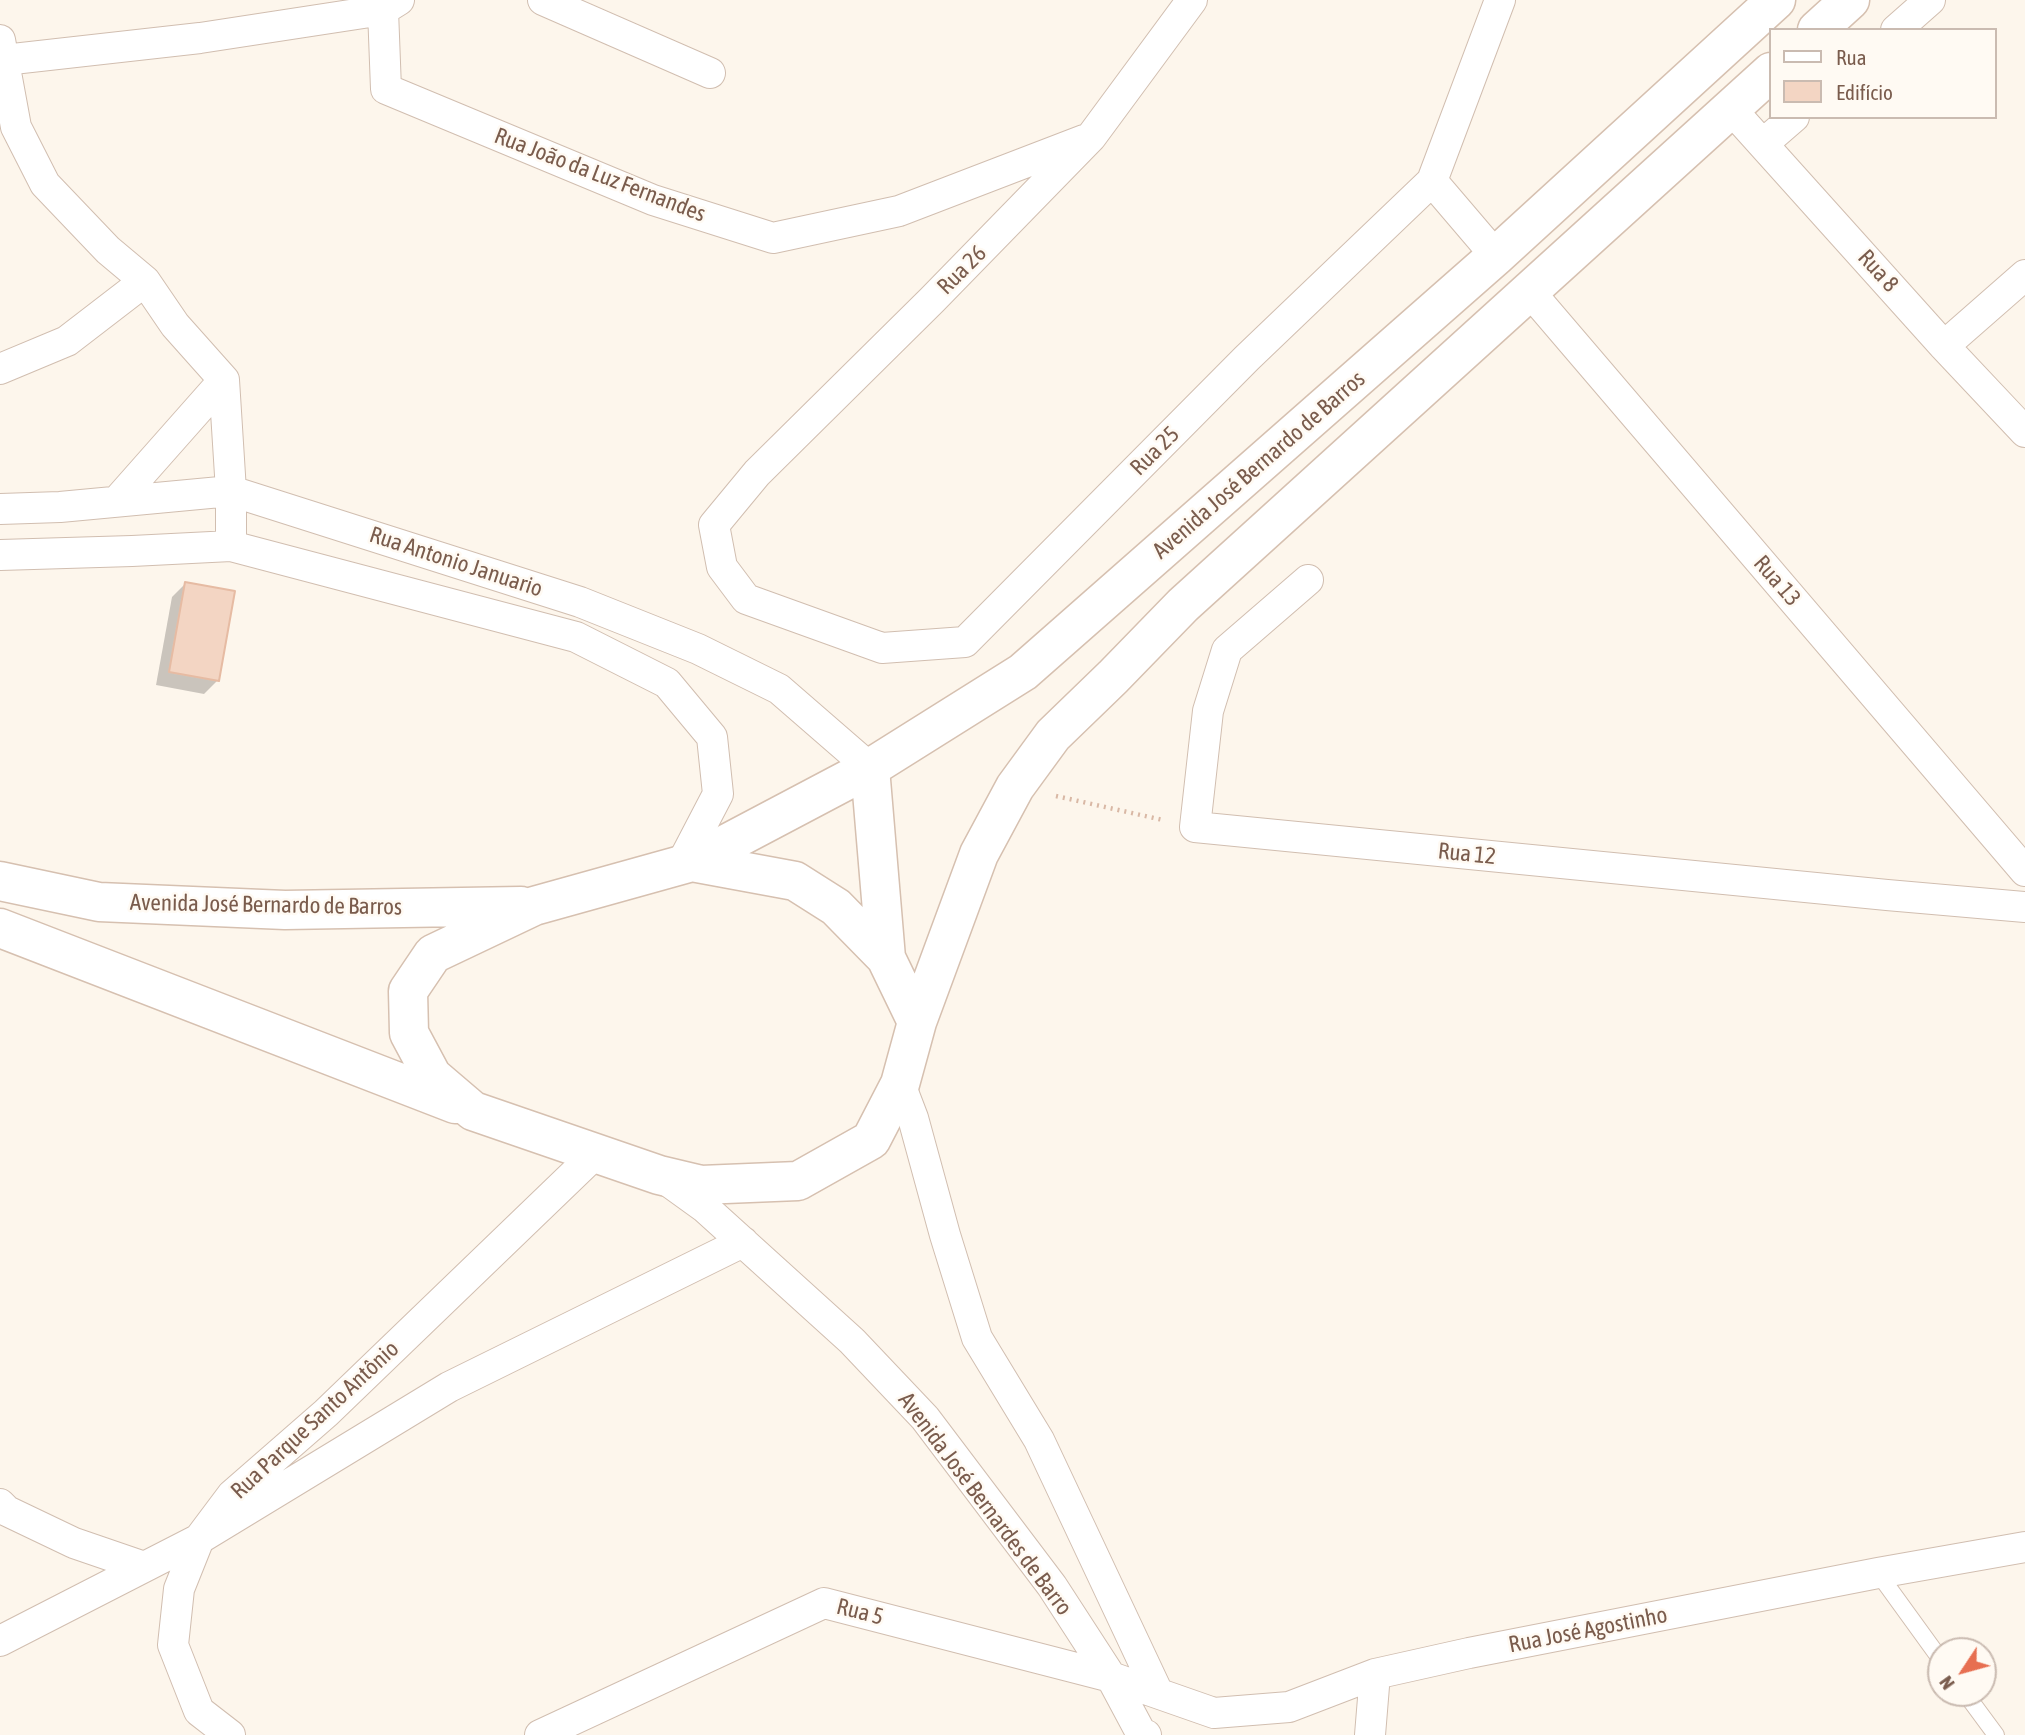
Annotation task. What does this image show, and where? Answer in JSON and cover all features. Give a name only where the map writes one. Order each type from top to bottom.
[{"type":"main road","name":"Avenida José Bernardo de Barros","points":[[686,863],[870,768],[1023,672],[1496,256],[1776,0]]},
{"type":"main road","points":[[1819,28],[1850,0]]},
{"type":"main road","points":[[0,928],[474,1111],[659,1175],[701,1185],[798,1181],[871,1140],[900,1084],[918,1022],[979,854],[1015,787],[1054,735],[1183,605],[1770,73]]},
{"type":"main road","points":[[870,768],[886,958]]},
{"type":"main road","points":[[474,1111],[432,1076],[409,1034],[408,991],[433,954],[534,906],[686,863],[794,881],[836,907],[886,958],[918,1022]]},
{"type":"main road","name":"Avenida José Bernardo de Barros","points":[[0,881],[113,902],[285,910],[534,906]]},
{"type":"street","points":[[543,0],[710,73]]},
{"type":"street","name":"Rua 26","points":[[714,525],[757,473],[952,281],[1091,137],[1192,0]]},
{"type":"street","name":"Rua 25","points":[[714,525],[722,567],[746,599],[882,648],[965,642],[1247,358],[1432,181],[1500,0]]},
{"type":"street","points":[[1898,28],[1930,0]]},
{"type":"street","name":"Rua João da Luz Fernandes","points":[[2,50],[200,38],[391,5],[386,89],[653,201],[773,238],[898,211],[1091,137]]},
{"type":"street","points":[[2,50],[16,127],[45,184],[108,250],[145,281],[175,325],[223,380],[231,491],[231,546]]},
{"type":"street","name":"Rua 8","points":[[1731,109],[2025,432]]},
{"type":"street","points":[[1764,143],[1792,119]]},
{"type":"street","points":[[1432,181],[1496,256]]},
{"type":"street","points":[[1944,346],[2025,275]]},
{"type":"street","points":[[0,369],[67,341],[145,281]]},
{"type":"street","name":"Rua 13","points":[[1530,292],[2025,871]]},
{"type":"street","points":[[117,502],[223,380]]},
{"type":"street","name":"Rua Antonio Januario","points":[[0,509],[60,507],[231,491],[580,602],[698,649],[779,689],[870,768]]},
{"type":"street","name":"Rua Antonio Januario","points":[[0,555],[231,546],[576,637],[667,683],[712,737],[719,794],[686,863]]},
{"type":"street","points":[[1195,827],[1208,710],[1227,650],[1308,580]]},
{"type":"street","name":"Rua 12","points":[[1195,827],[2025,907]]},
{"type":"street","points":[[900,1084],[914,1118],[945,1235],[977,1338],[1039,1440],[1158,1693],[1143,1734]]},
{"type":"street","name":"Rua Parque Santo Antônio","points":[[230,1735],[199,1711],[173,1645],[179,1589],[199,1539],[232,1495],[326,1413],[596,1153]]},
{"type":"street","name":"Avenida José Bernardes de Barro","points":[[659,1175],[704,1207],[852,1341],[925,1418],[1052,1586],[1111,1677],[1143,1734]]},
{"type":"street","points":[[0,1641],[199,1539],[449,1387],[743,1242]]},
{"type":"street","points":[[0,1504],[7,1511],[74,1544],[144,1567]]},
{"type":"street","name":"Rua José Agostinho","points":[[1158,1693],[1214,1713],[1289,1707],[1375,1674],[1469,1653],[2025,1547]]},
{"type":"street","name":"Rua 5","points":[[540,1735],[824,1603],[1111,1677],[1158,1693]]},
{"type":"street","points":[[1370,1735],[1375,1674]]},
{"type":"lane","points":[[1878,1573],[1927,1641]]},
{"type":"lane","points":[[1975,1707],[1996,1735]]},
{"type":"path","points":[[1015,787],[1195,827]]},
{"type":"building","points":[[185,582],[235,591],[219,681],[169,672]]}]
